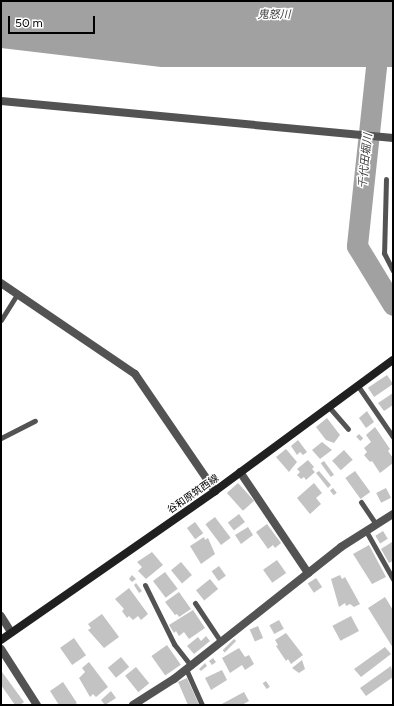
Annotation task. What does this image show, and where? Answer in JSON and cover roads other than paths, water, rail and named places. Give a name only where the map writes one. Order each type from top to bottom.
[{"type":"main road","name":"谷和原筑西線","points":[[1,640],[214,492],[393,360]]},
{"type":"street","points":[[1,101],[393,138]]},
{"type":"street","points":[[1,283],[135,374],[214,492]]},
{"type":"street","points":[[240,472],[308,573]]},
{"type":"street","points":[[132,705],[188,668],[308,573],[376,524],[393,514]]},
{"type":"street","points":[[1,616],[11,632]]},
{"type":"street","points":[[1,649],[37,705]]},
{"type":"lane","points":[[386,179],[384,253],[393,271]]},
{"type":"lane","points":[[1,320],[18,294]]},
{"type":"lane","points":[[358,386],[393,437]]},
{"type":"lane","points":[[329,407],[348,428]]},
{"type":"lane","points":[[1,438],[35,421]]},
{"type":"lane","points":[[361,502],[376,524]]},
{"type":"lane","points":[[366,531],[393,579]]},
{"type":"lane","points":[[145,585],[174,644],[188,668],[202,705]]},
{"type":"lane","points":[[195,603],[221,642]]},
{"type":"water","name":"鬼怒川","points":[[1,1],[393,1],[393,67],[161,67],[1,48]]},
{"type":"water","points":[[360,245],[393,299],[393,311],[354,247]]},
{"type":"waterway","name":"千代田堀川","points":[[379,39],[357,246],[393,305]]}]
